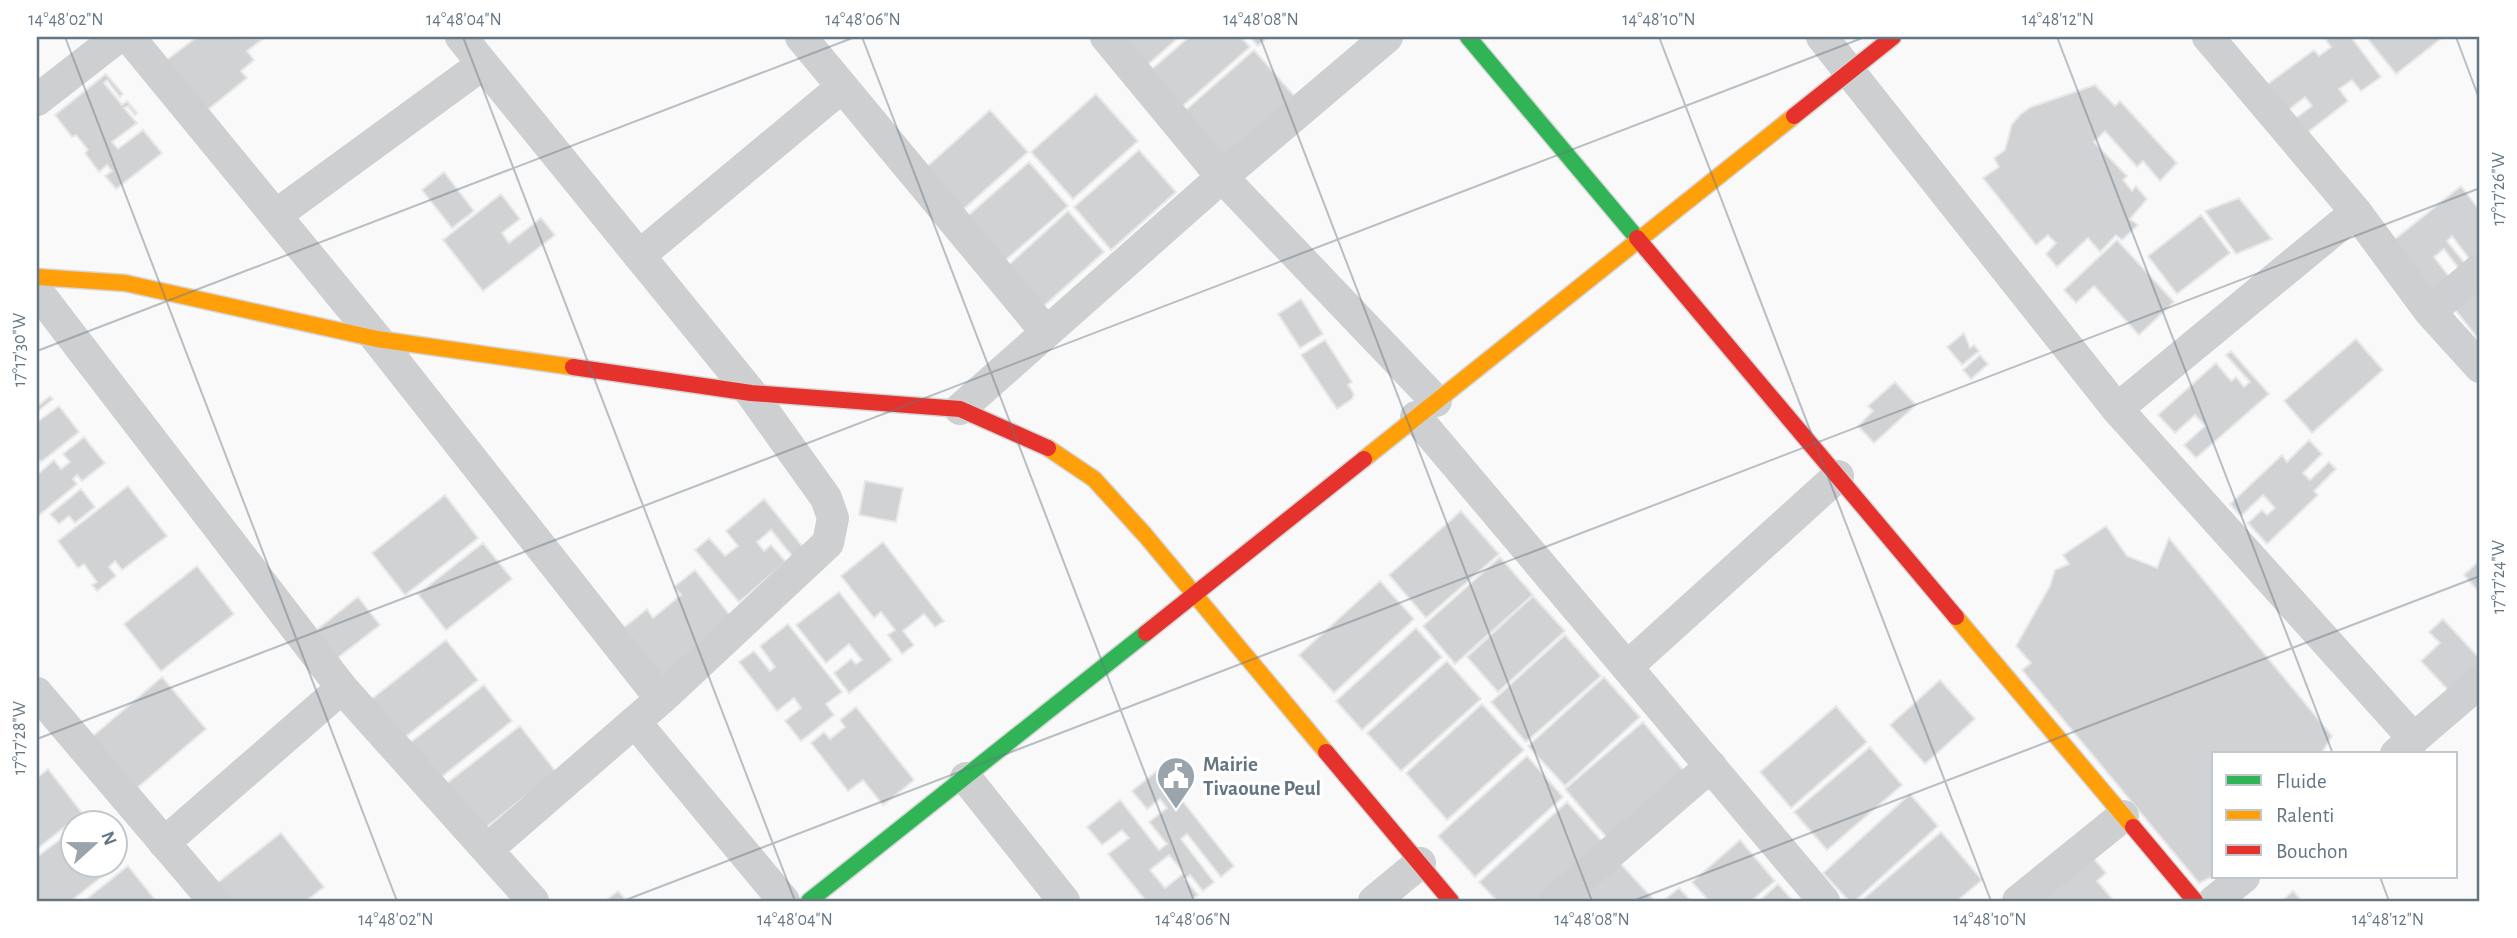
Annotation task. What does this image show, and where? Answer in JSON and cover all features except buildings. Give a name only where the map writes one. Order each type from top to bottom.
[{"type":"street","points":[[37,100],[118,37]]},
{"type":"street","points":[[129,37],[377,339],[661,699]]},
{"type":"street","points":[[461,37],[751,393],[826,498],[833,518],[828,543],[661,699],[488,849]]},
{"type":"street","points":[[801,37],[1046,332]]},
{"type":"street","points":[[1107,37],[1222,177],[1426,409],[1627,667],[1824,901]]},
{"type":"street","points":[[960,409],[1222,177],[1387,37]]},
{"type":"street","points":[[1468,37],[2194,901]]},
{"type":"street","points":[[1822,37],[2117,409],[2405,747],[2480,682]]},
{"type":"street","points":[[809,901],[1893,37]]},
{"type":"street","points":[[2208,37],[2356,212],[2430,312],[2480,367]]},
{"type":"street","points":[[276,215],[483,64]]},
{"type":"street","points":[[639,256],[842,87]]},
{"type":"street","points":[[2117,409],[2356,212]]},
{"type":"street","points":[[2430,312],[2480,269]]},
{"type":"street","points":[[37,277],[125,282],[377,339],[751,393],[960,409],[1060,453],[1094,479],[1451,901]]},
{"type":"street","points":[[37,291],[342,688],[533,901]]},
{"type":"street","points":[[1627,667],[1838,476]]},
{"type":"street","points":[[164,843],[342,688]]},
{"type":"street","points":[[37,693],[214,901]]},
{"type":"street","points":[[635,722],[784,901]]},
{"type":"street","points":[[1555,901],[1711,766]]},
{"type":"street","points":[[966,778],[1064,901]]},
{"type":"street","points":[[2018,901],[2123,816]]},
{"type":"street","points":[[1374,901],[1420,863]]},
{"type":"street","points":[[2214,901],[2243,878]]},
{"type":"traffic: fast","points":[[1468,37],[1637,238]]},
{"type":"traffic: fast","points":[[809,901],[1146,633]]},
{"type":"traffic: slow","points":[[1364,459],[1794,116]]},
{"type":"traffic: slow","points":[[37,277],[125,283],[377,339],[573,367]]},
{"type":"traffic: slow","points":[[1048,448],[1094,479],[1145,535],[1326,752]]},
{"type":"traffic: slow","points":[[1956,617],[2133,827]]},
{"type":"traffic: jam","points":[[1794,116],[1893,37]]},
{"type":"traffic: jam","points":[[1637,238],[1956,617]]},
{"type":"traffic: jam","points":[[573,367],[751,393],[960,409],[1048,448]]},
{"type":"traffic: jam","points":[[1146,633],[1364,459]]},
{"type":"traffic: jam","points":[[1326,752],[1451,901]]},
{"type":"traffic: jam","points":[[2133,827],[2195,901]]},
{"type":"place","name":"Mairie Tivaoune Peul","points":[[1176,810]]}]
